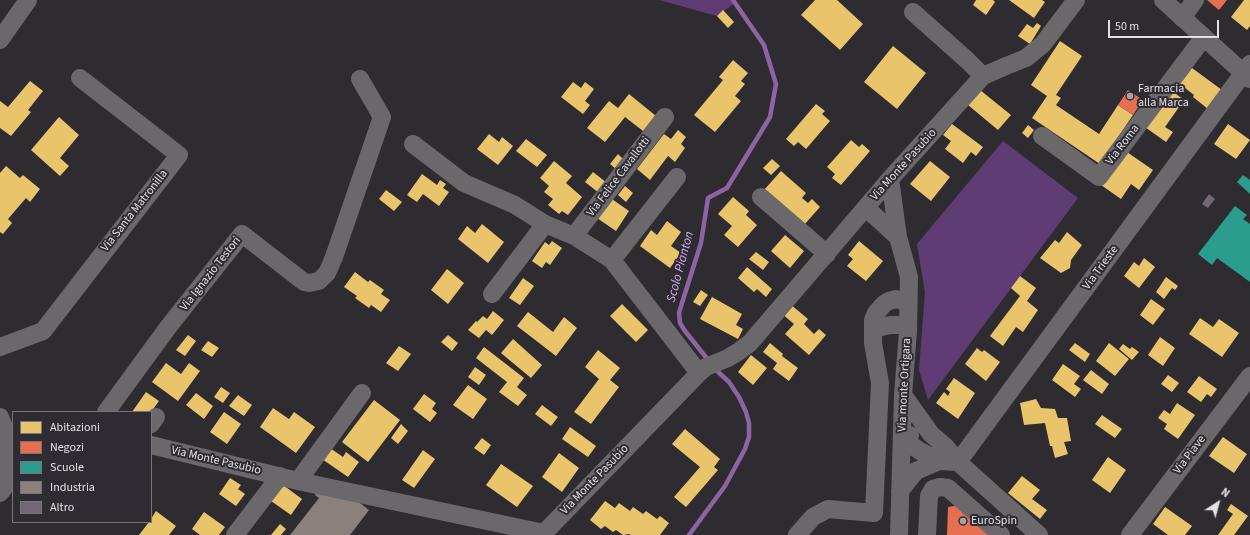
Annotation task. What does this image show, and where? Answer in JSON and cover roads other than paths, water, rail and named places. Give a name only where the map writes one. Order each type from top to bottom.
[{"type":"street","points":[[0,40],[28,0]]},
{"type":"street","name":"Via Monte Pasubio","points":[[152,445],[289,479],[544,534],[703,370],[728,358],[750,343],[890,179],[983,76],[1026,58],[1043,44],[1076,0]]},
{"type":"street","points":[[1163,0],[1204,37],[1248,72]]},
{"type":"street","points":[[1182,18],[1195,0]]},
{"type":"street","points":[[913,12],[968,60],[983,76]]},
{"type":"street","name":"Via Roma","points":[[1042,136],[1099,177],[1204,37]]},
{"type":"street","name":"Via Trieste","points":[[958,462],[1248,72]]},
{"type":"street","name":"Via Santa Matronilla","points":[[0,347],[43,331],[179,155],[80,78]]},
{"type":"street","name":"Via Ignazio Testori","points":[[107,411],[169,326],[242,234],[304,282],[309,283],[319,281],[327,273],[334,257],[382,117],[360,79]]},
{"type":"street","name":"Via Felice Cavallotti","points":[[574,236],[665,117]]},
{"type":"street","points":[[413,144],[464,183],[515,205],[545,224],[574,236],[612,260],[703,370]]},
{"type":"street","points":[[612,260],[677,177]]},
{"type":"street","name":"Via monte Ortigara","points":[[890,179],[898,237],[909,277],[908,325],[903,395],[899,535]]},
{"type":"street","points":[[761,197],[827,254]]},
{"type":"street","points":[[866,208],[898,237]]},
{"type":"street","points":[[492,294],[545,224]]},
{"type":"street","points":[[796,535],[813,518],[828,509],[874,513],[880,383],[873,343],[875,329],[873,320],[876,313],[907,272]]},
{"type":"street","points":[[884,304],[896,299],[908,302]]},
{"type":"street","points":[[875,329],[890,325],[908,325]]},
{"type":"street","points":[[875,329],[889,331],[899,337],[906,344]]},
{"type":"street","name":"Via Piave","points":[[1130,535],[1250,376]]},
{"type":"street","name":"Via Monte Pasubio","points":[[235,535],[289,479],[362,393]]},
{"type":"street","points":[[903,395],[931,434],[946,447],[958,462],[1040,535]]},
{"type":"street","points":[[6,425],[6,486]]},
{"type":"street","points":[[931,434],[911,434],[902,440],[939,462]]},
{"type":"street","points":[[900,491],[916,471],[939,462],[958,462]]},
{"type":"street","points":[[927,535],[929,496],[933,490],[940,487],[948,488],[1001,535]]},
{"type":"waterway","name":"Scolo Pianton","points":[[709,361],[685,331],[680,323],[679,313],[701,243],[708,198],[727,188],[770,117],[776,84],[764,45],[733,0]]},
{"type":"waterway","name":"Scolo Pianton","points":[[689,535],[725,486],[745,449],[749,437],[749,423],[739,397],[729,382],[715,369]]},
{"type":"place","name":"Farmacia alla Marca","points":[[1130,96]]},
{"type":"place","name":"EuroSpin","points":[[963,521]]}]
